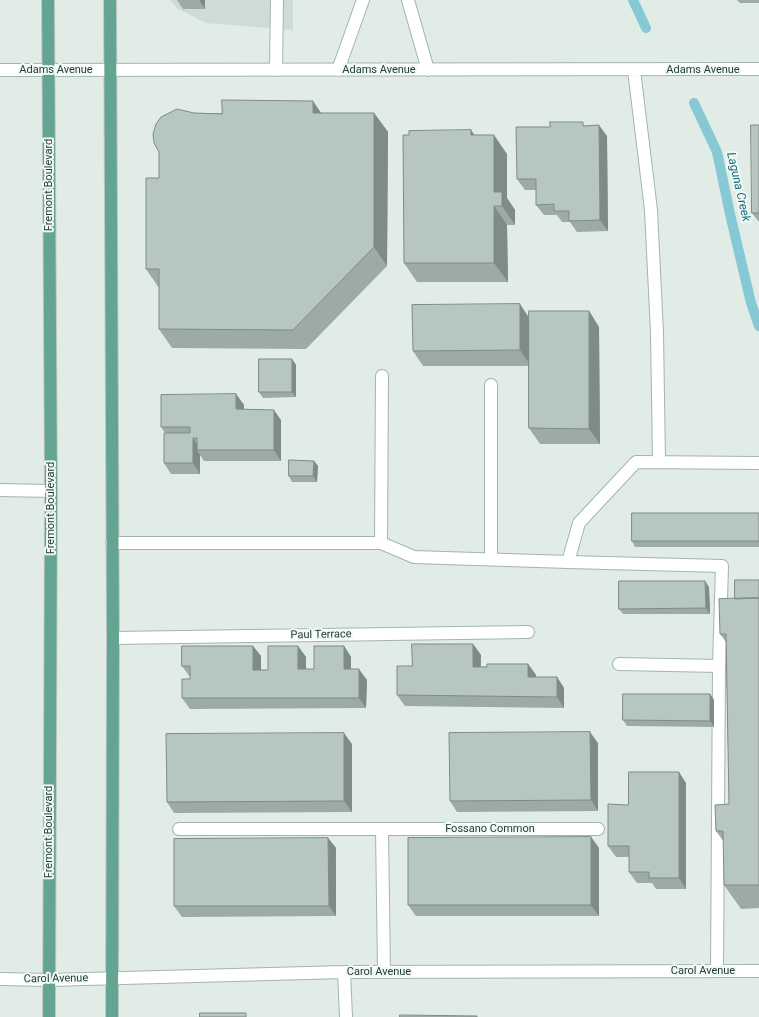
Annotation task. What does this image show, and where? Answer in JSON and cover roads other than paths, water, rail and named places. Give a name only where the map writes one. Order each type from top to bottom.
[{"type":"main road","name":"Fremont Boulevard","points":[[48,0],[51,491],[49,1017]]},
{"type":"main road","points":[[110,0],[113,638],[112,1017]]},
{"type":"street","points":[[276,70],[277,0]]},
{"type":"street","points":[[338,70],[363,0]]},
{"type":"street","points":[[408,0],[428,70]]},
{"type":"street","name":"Adams Avenue","points":[[0,70],[759,70]]},
{"type":"street","points":[[634,70],[651,210],[657,333],[659,462]]},
{"type":"street","points":[[381,543],[382,376]]},
{"type":"street","points":[[491,386],[491,559]]},
{"type":"street","points":[[568,562],[579,522],[636,462],[759,463]]},
{"type":"street","points":[[0,490],[51,491]]},
{"type":"street","points":[[112,543],[381,543],[414,557],[722,566],[719,666],[717,971]]},
{"type":"street","name":"Paul Terrace","points":[[113,638],[528,632]]},
{"type":"street","points":[[620,664],[719,666]]},
{"type":"street","name":"Fossano Common","points":[[179,829],[598,829]]},
{"type":"street","points":[[382,829],[384,972]]},
{"type":"street","name":"Carol Avenue","points":[[0,979],[49,980],[344,972],[759,970]]},
{"type":"street","points":[[344,972],[346,1017]]},
{"type":"waterway","name":"Laguna Creek","points":[[633,0],[646,28]]},
{"type":"waterway","name":"Laguna Creek","points":[[694,103],[717,152],[751,303],[759,326]]}]
